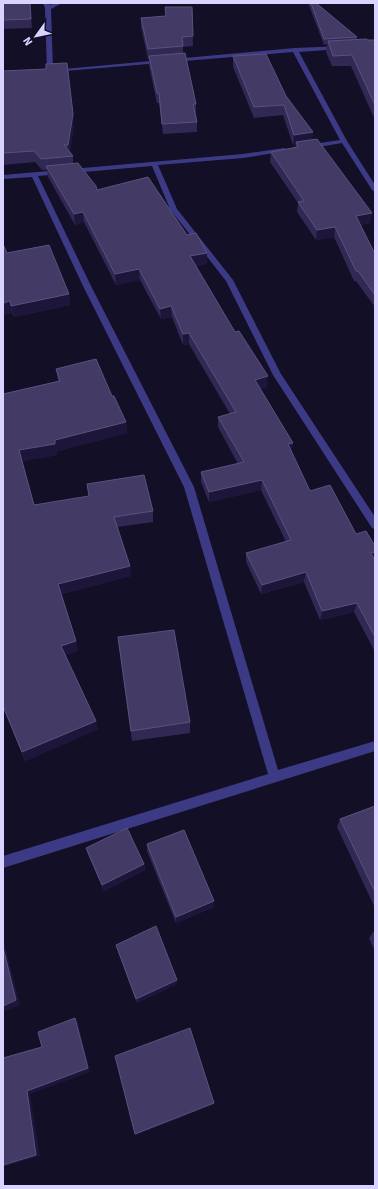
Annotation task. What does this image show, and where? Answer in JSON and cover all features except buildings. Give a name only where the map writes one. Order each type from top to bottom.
[{"type":"street","points":[[50,72],[47,5],[58,3]]},
{"type":"street","points":[[42,72],[346,47]]},
{"type":"street","points":[[295,50],[344,141],[375,190]]},
{"type":"street","points":[[297,148],[344,141]]},
{"type":"street","points":[[3,177],[243,156],[289,149]]},
{"type":"street","points":[[154,163],[174,209],[229,280],[277,375],[375,525]]},
{"type":"street","points":[[34,174],[87,286],[189,487],[274,776]]},
{"type":"street","points":[[3,862],[274,776],[375,746]]}]
